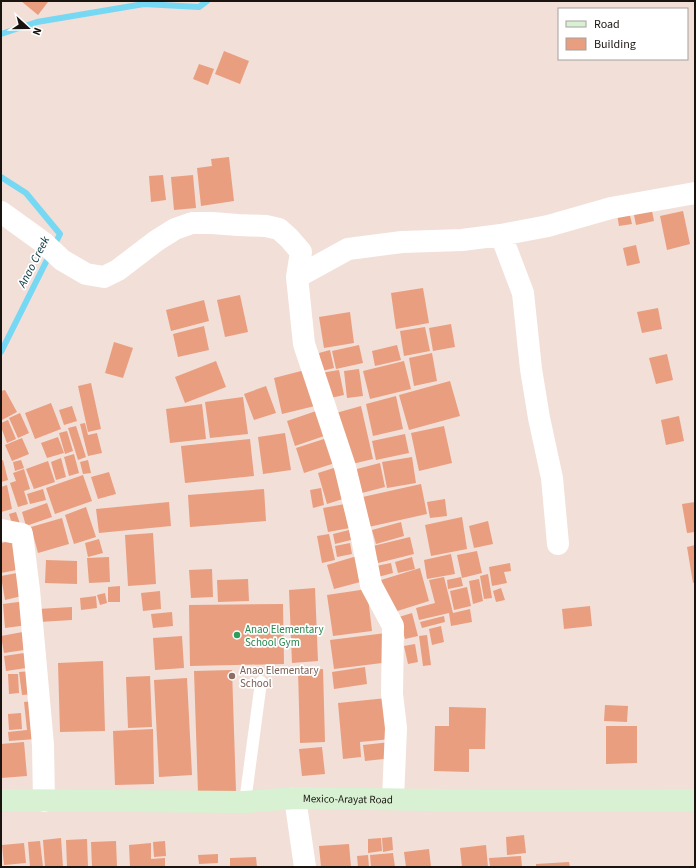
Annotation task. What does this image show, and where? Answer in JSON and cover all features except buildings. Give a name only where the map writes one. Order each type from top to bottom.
[{"type":"main road","name":"Mexico-Arayat Road","points":[[1,800],[245,802],[294,798],[506,801],[695,800]]},
{"type":"street","points":[[297,276],[348,249],[402,242],[462,240],[501,235],[548,226],[611,208],[695,194]]},
{"type":"street","points":[[1,212],[44,243],[62,260],[86,274],[104,276],[118,270],[156,241],[175,229],[192,223],[266,226],[279,228],[301,252],[297,276],[304,344],[345,467],[371,585],[393,626],[392,694],[396,728],[394,799]]},
{"type":"street","points":[[501,235],[523,293],[531,369],[552,478],[558,544]]},
{"type":"street","points":[[1,530],[22,534],[29,590],[43,745],[44,801]]},
{"type":"street","points":[[294,798],[305,867]]},
{"type":"lane","points":[[245,802],[261,682]]},
{"type":"waterway","name":"Anao Creek","points":[[1,34],[37,22],[144,4],[199,7],[207,1]]},
{"type":"waterway","name":"Anao Creek","points":[[1,177],[26,193],[60,234],[54,246]]},
{"type":"waterway","name":"Anao Creek","points":[[1,352],[50,254]]},
{"type":"place","name":"Anao Elementary School Gym","points":[[237,635]]},
{"type":"place","name":"Anao Elementary School","points":[[232,676]]}]
